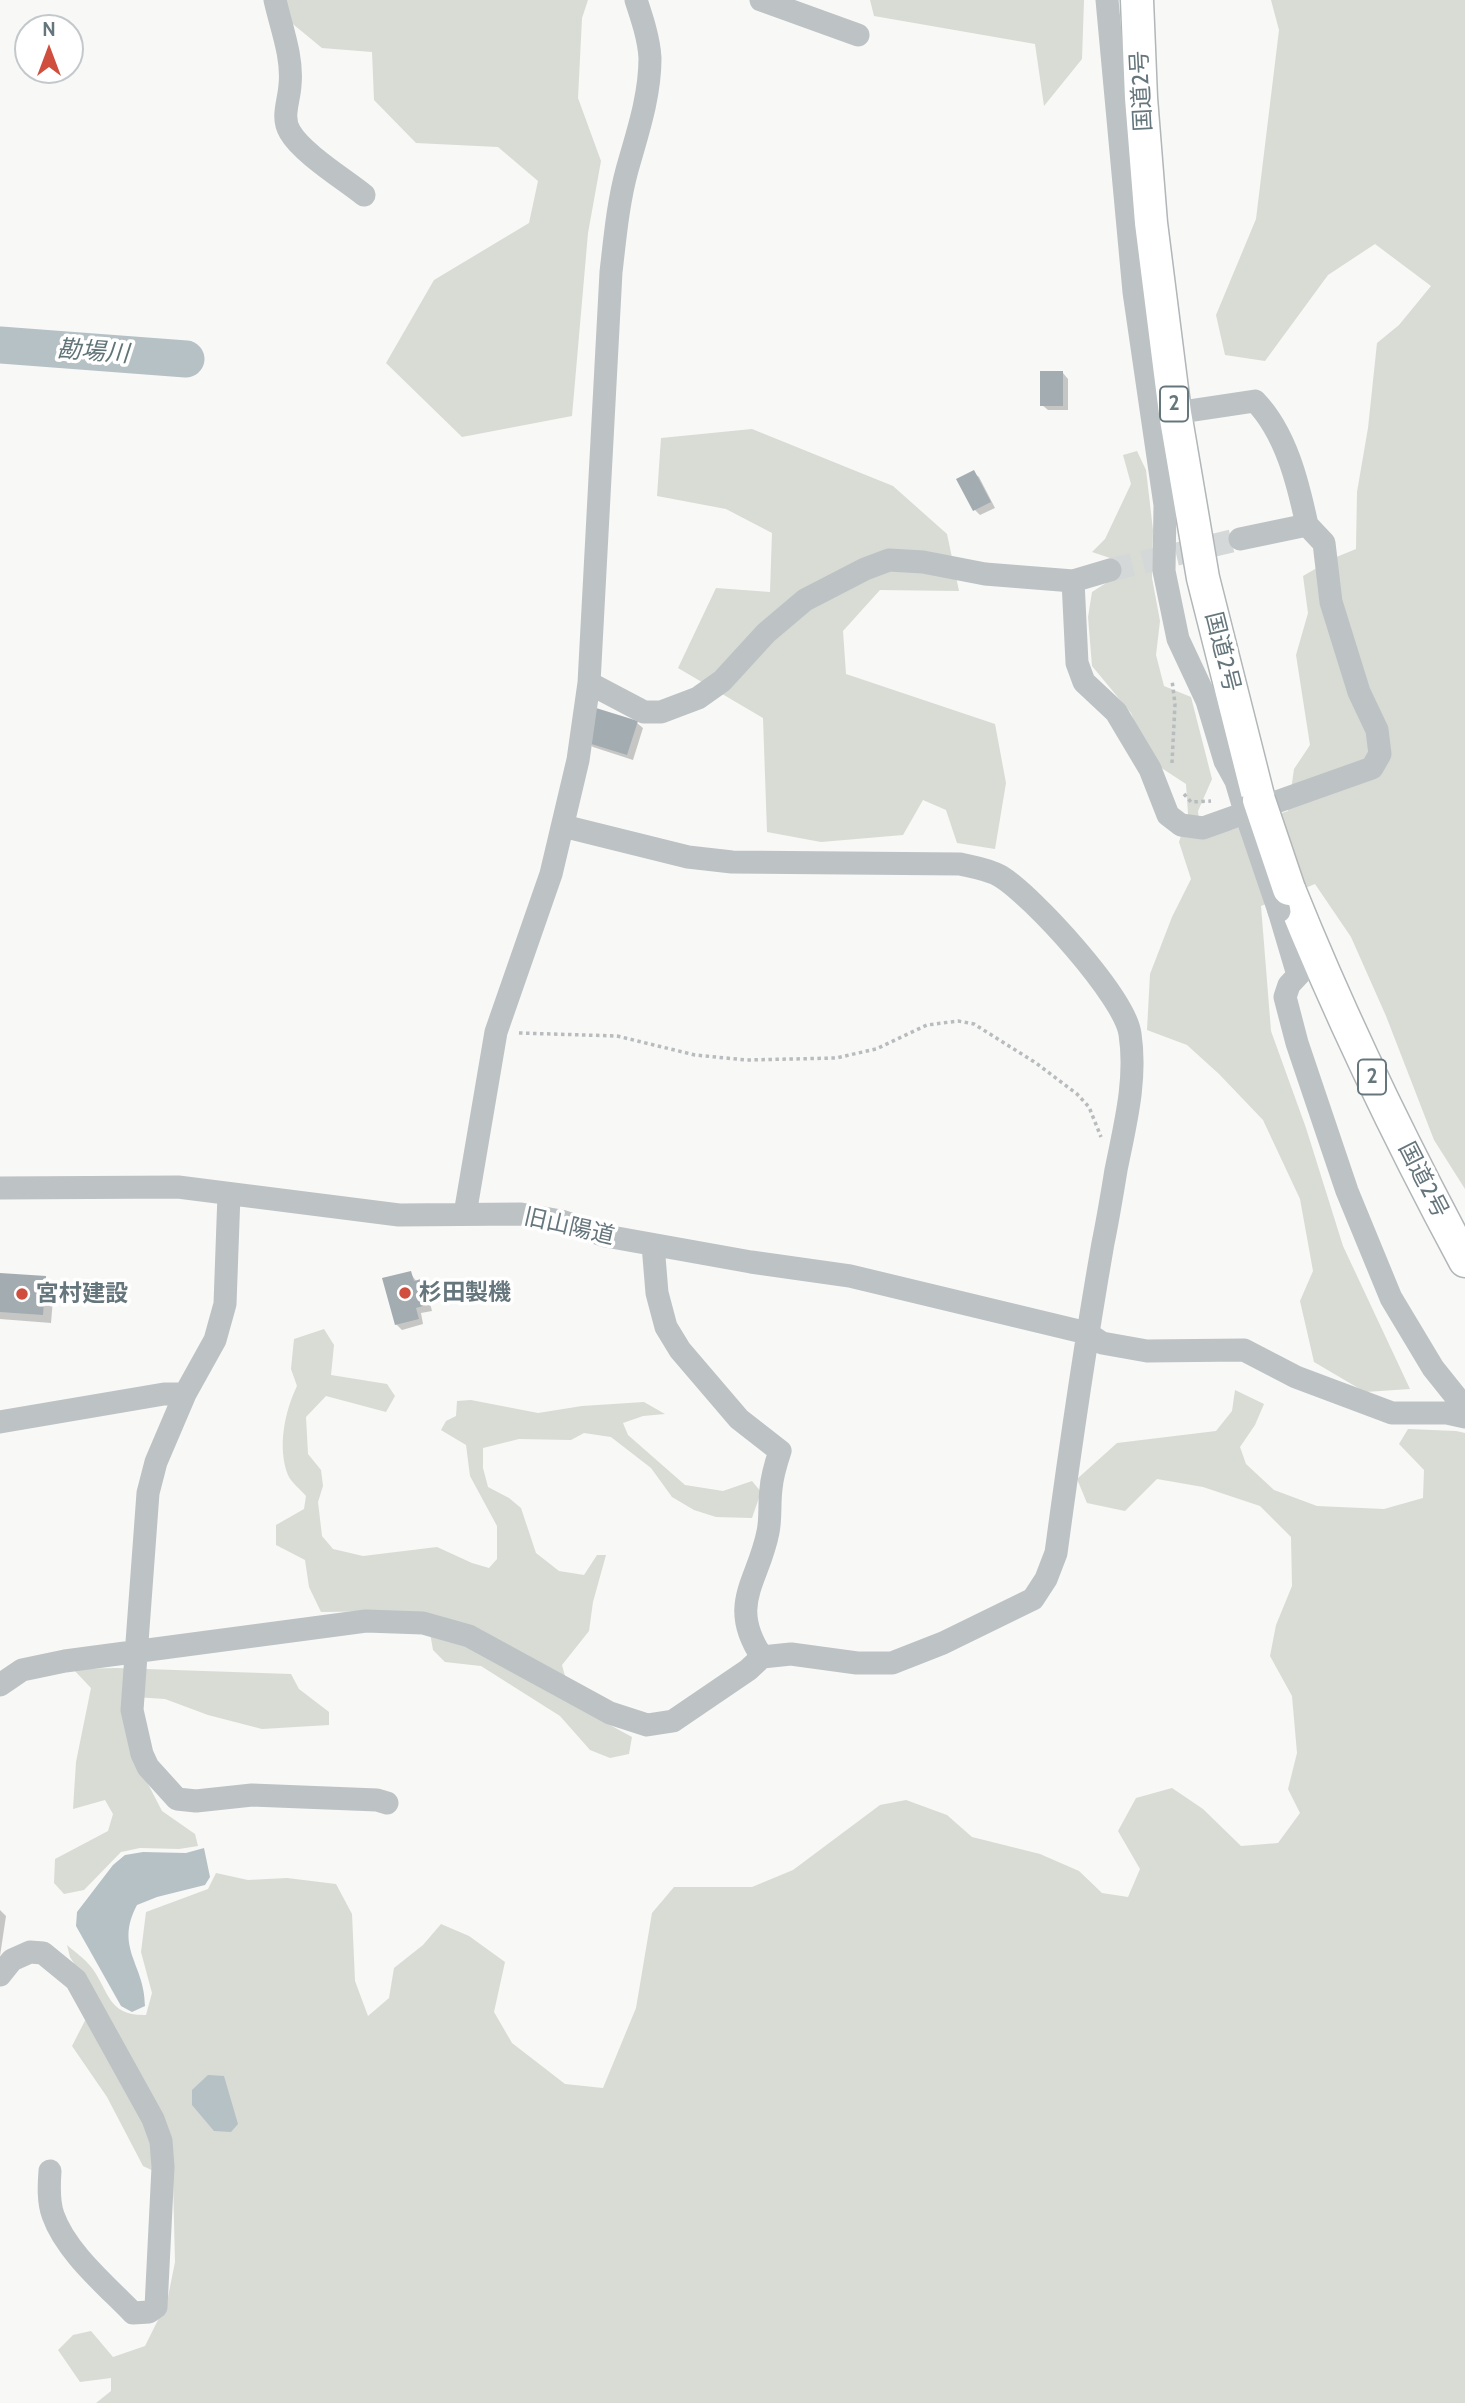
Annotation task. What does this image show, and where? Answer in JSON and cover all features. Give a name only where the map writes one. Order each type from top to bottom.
[{"type":"highway","name":"国道2号","points":[[1137,0],[1141,98],[1163,328],[1203,578],[1246,808],[1284,900],[1307,966],[1465,1261]]},
{"type":"street","points":[[275,0],[289,59],[291,83],[285,115],[288,129],[297,143],[364,195]]},
{"type":"street","points":[[465,1214],[496,1032],[551,874],[578,760],[589,683],[611,272],[615,233],[627,172],[637,141],[650,57],[636,0]]},
{"type":"street","points":[[761,0],[858,35]]},
{"type":"street","points":[[1107,0],[1134,292],[1165,505],[1164,571],[1178,639],[1207,701],[1225,761],[1246,808]]},
{"type":"street","points":[[1073,581],[1077,663],[1084,682],[1116,712],[1150,769],[1168,815],[1181,825],[1203,828],[1246,808],[1372,768],[1380,754],[1377,730],[1359,692],[1331,602],[1324,543],[1307,525],[1299,484],[1269,415],[1255,401],[1175,413]]},
{"type":"street","points":[[1240,539],[1307,525]]},
{"type":"street","points":[[589,683],[644,712],[661,712],[698,698],[722,681],[766,633],[806,600],[865,569],[889,560],[1073,581],[1110,570]]},
{"type":"street","points":[[0,1685],[22,1670],[65,1661],[366,1621],[423,1623],[468,1636],[610,1713],[647,1725],[673,1721],[748,1670],[762,1657],[791,1654],[857,1663],[892,1663],[943,1643],[1033,1599],[1046,1578],[1056,1553],[1087,1333],[1128,1111],[1132,1063],[1130,1030],[1119,1006],[1091,966],[1028,897],[1000,876],[982,869],[960,864],[732,862],[688,857],[563,826]]},
{"type":"street","points":[[1307,966],[1289,985],[1284,996],[1347,1191],[1391,1298],[1433,1368],[1465,1408]]},
{"type":"street","name":"旧山陽道","points":[[0,1188],[178,1187],[399,1215],[521,1214],[561,1221],[606,1236],[653,1245],[850,1276],[1087,1333],[1102,1343],[1147,1351],[1244,1350],[1296,1377],[1392,1413],[1447,1413],[1465,1417]]},
{"type":"street","points":[[229,1194],[225,1304],[215,1340],[185,1394],[156,1462],[148,1493],[132,1710],[142,1754],[148,1767],[177,1799],[196,1801],[252,1795],[377,1800],[387,1803]]},
{"type":"street","points":[[653,1245],[657,1293],[666,1327],[680,1350],[738,1419],[780,1451],[771,1486],[768,1534],[745,1601],[746,1623],[752,1642],[762,1657]]},
{"type":"street","points":[[0,1422],[164,1394],[185,1394]]},
{"type":"street","points":[[0,1975],[12,1961],[30,1952],[43,1953],[76,1980],[153,2119],[161,2141],[163,2167],[156,2307],[149,2312],[133,2313],[76,2254],[53,2215],[49,2194],[50,2171]]},
{"type":"path","points":[[1171,774],[1175,704],[1170,646],[1178,639]]},
{"type":"path","points":[[1183,793],[1191,802],[1211,801],[1246,808]]},
{"type":"path","points":[[496,1032],[617,1036],[695,1055],[759,1060],[836,1058],[876,1049],[927,1025],[958,1021],[974,1024],[1036,1063],[1077,1094],[1089,1107],[1110,1159],[1118,1164]]},
{"type":"shaded area","points":[[277,0],[588,0],[582,18],[578,98],[601,161],[588,233],[572,416],[462,437],[386,363],[434,280],[529,223],[538,181],[498,147],[416,143],[374,100],[372,52],[322,48],[277,11]]},
{"type":"shaded area","points":[[870,0],[1084,0],[1082,59],[1044,106],[1035,44],[874,16]]},
{"type":"shaded area","points":[[1271,0],[1465,0],[1465,1189],[1434,1140],[1386,1016],[1351,937],[1315,884],[1261,906],[1271,1031],[1306,1128],[1343,1246],[1410,1389],[1365,1392],[1314,1362],[1300,1301],[1313,1271],[1300,1199],[1263,1120],[1187,1045],[1147,1030],[1150,974],[1172,917],[1191,879],[1179,842],[1188,814],[1186,784],[1160,767],[1143,744],[1131,713],[1092,666],[1088,617],[1092,592],[1114,578],[1110,558],[1092,552],[1105,539],[1131,484],[1123,455],[1137,451],[1146,470],[1153,530],[1152,578],[1160,621],[1156,655],[1164,686],[1191,697],[1212,779],[1198,811],[1200,832],[1231,830],[1288,811],[1294,769],[1310,745],[1296,655],[1308,613],[1303,576],[1356,549],[1357,492],[1368,428],[1377,343],[1399,325],[1431,286],[1375,244],[1328,275],[1265,361],[1225,355],[1216,315],[1256,219],[1279,30]]},
{"type":"shaded area","points":[[752,429],[893,486],[947,534],[959,591],[880,590],[843,631],[846,674],[995,724],[1006,783],[995,849],[957,843],[946,810],[923,800],[903,835],[821,842],[767,832],[763,718],[678,668],[716,588],[770,592],[772,533],[726,509],[657,496],[661,438]]},
{"type":"shaded area","points":[[324,1329],[334,1345],[331,1375],[387,1384],[395,1396],[386,1412],[326,1396],[306,1417],[308,1454],[321,1470],[323,1486],[318,1502],[322,1536],[333,1549],[363,1556],[437,1547],[489,1568],[497,1559],[497,1526],[470,1476],[466,1445],[441,1430],[446,1421],[456,1416],[457,1401],[471,1400],[538,1413],[582,1406],[644,1402],[665,1414],[643,1416],[623,1423],[628,1435],[685,1485],[723,1491],[752,1481],[761,1492],[752,1518],[716,1517],[694,1510],[672,1497],[651,1468],[611,1437],[584,1433],[571,1440],[519,1439],[483,1448],[483,1468],[488,1487],[521,1508],[536,1553],[559,1571],[584,1575],[597,1555],[606,1555],[593,1602],[589,1631],[562,1665],[573,1705],[632,1737],[629,1754],[610,1758],[590,1750],[560,1716],[481,1666],[445,1662],[433,1650],[427,1616],[394,1611],[321,1612],[309,1587],[305,1560],[276,1545],[276,1525],[304,1509],[306,1496],[288,1475],[283,1453],[286,1418],[297,1386],[291,1369],[294,1339]]},
{"type":"shaded area","points":[[1235,1390],[1264,1404],[1255,1425],[1240,1447],[1246,1464],[1274,1490],[1317,1506],[1384,1509],[1423,1498],[1424,1470],[1399,1444],[1408,1429],[1465,1433],[1465,2403],[96,2403],[111,2391],[111,2378],[80,2382],[58,2350],[73,2335],[91,2331],[113,2357],[145,2346],[167,2302],[175,2262],[173,2180],[143,2166],[107,2097],[72,2046],[96,1999],[70,1957],[67,1945],[92,1968],[117,2007],[124,2012],[146,2015],[152,1993],[141,1952],[146,1912],[208,1889],[216,1873],[248,1880],[287,1878],[336,1884],[352,1914],[355,1981],[368,2016],[389,1998],[394,1968],[423,1945],[441,1924],[469,1936],[505,1962],[494,2012],[512,2043],[565,2084],[603,2088],[636,2008],[652,1913],[674,1887],[752,1887],[793,1870],[880,1805],[906,1800],[947,1815],[972,1837],[1040,1854],[1079,1871],[1102,1893],[1128,1897],[1140,1869],[1118,1831],[1136,1798],[1172,1788],[1203,1809],[1241,1846],[1278,1843],[1300,1813],[1288,1789],[1297,1753],[1292,1696],[1270,1656],[1276,1625],[1292,1586],[1291,1537],[1260,1506],[1203,1487],[1157,1479],[1125,1511],[1087,1503],[1077,1479],[1117,1443],[1216,1431],[1232,1411]]},
{"type":"shaded area","points":[[73,1669],[291,1674],[299,1689],[329,1712],[329,1725],[262,1729],[208,1715],[165,1699],[134,1697],[135,1759],[162,1811],[195,1834],[198,1846],[179,1849],[140,1848],[121,1852],[84,1890],[64,1894],[54,1883],[55,1859],[108,1831],[113,1814],[105,1800],[73,1809],[76,1762],[91,1688]]},
{"type":"shaded area","points":[[204,1848],[210,1877],[205,1885],[137,1905],[131,1920],[129,1945],[141,1979],[145,2006],[132,2012],[121,2006],[76,1926],[77,1912],[113,1865],[125,1855],[143,1852],[186,1853]]},
{"type":"shaded area","points":[[208,2075],[224,2076],[238,2124],[231,2132],[214,2131],[192,2105],[192,2090]]},
{"type":"building","points":[[1040,371],[1063,371],[1063,406],[1040,406]]},
{"type":"building","points":[[974,470],[991,502],[973,511],[956,479]]},
{"type":"building","points":[[596,708],[638,721],[627,755],[585,742]]},
{"type":"building","name":"杉田製機","points":[[411,1271],[414,1281],[421,1279],[427,1305],[416,1308],[419,1319],[395,1325],[382,1278]]},
{"type":"building","name":"宮村建設","points":[[0,1273],[46,1276],[43,1315],[0,1312]]},
{"type":"waterway","name":"勘場川","points":[[0,345],[186,359]]},
{"type":"tunnel","points":[[1110,570],[1240,539]]},
{"type":"place","name":"杉田製機","points":[[405,1293]]},
{"type":"place","name":"宮村建設","points":[[22,1294]]}]
